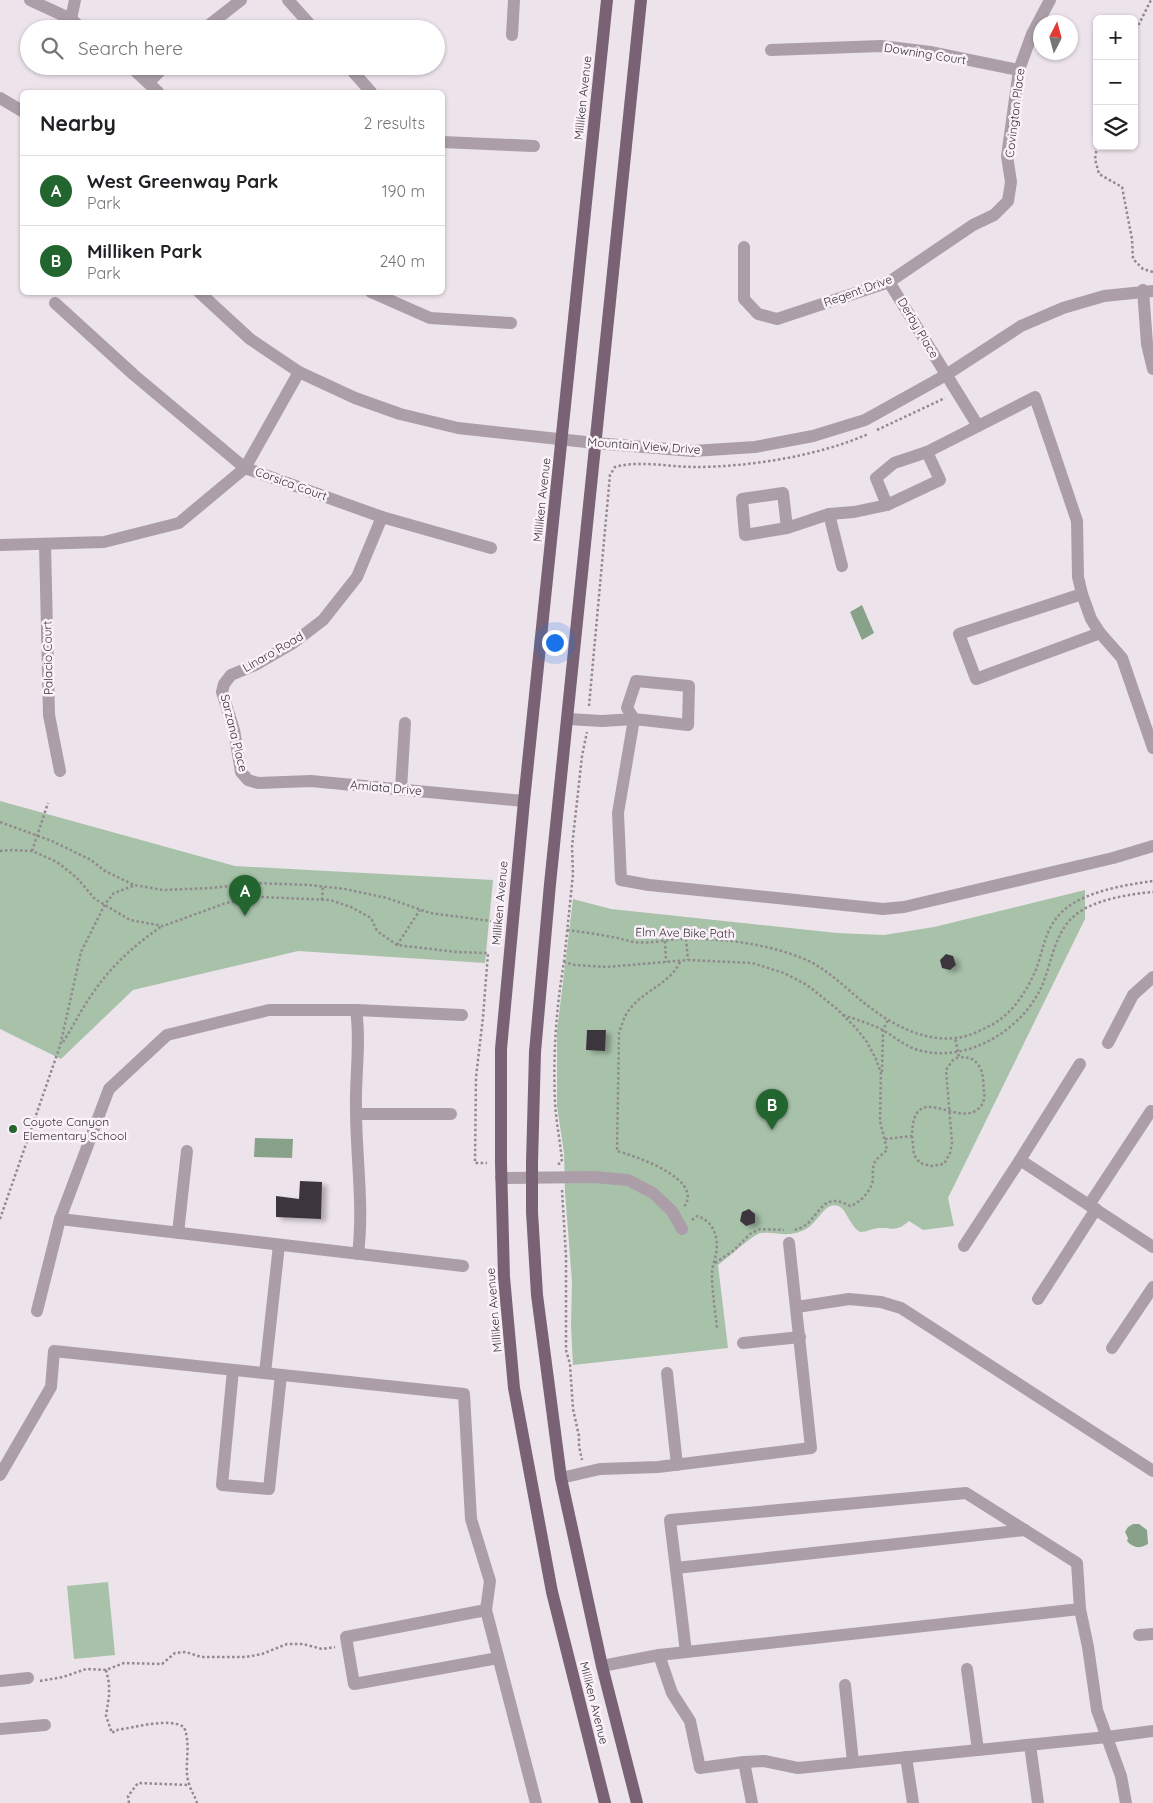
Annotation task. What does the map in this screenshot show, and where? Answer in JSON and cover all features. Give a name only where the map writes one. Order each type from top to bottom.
[{"type":"main road","name":"Milliken Avenue","points":[[605,1803],[552,1592],[514,1388],[504,1278],[500,1163],[501,1049],[524,801],[607,0]]},
{"type":"main road","name":"Milliken Avenue","points":[[637,1803],[602,1666],[561,1478],[537,1295],[532,1178],[535,1052],[550,884],[640,0]]},
{"type":"street","points":[[30,0],[71,19],[75,0]]},
{"type":"street","points":[[215,20],[240,0]]},
{"type":"street","points":[[288,0],[306,20]]},
{"type":"street","points":[[512,35],[514,0]]},
{"type":"street","name":"Covington Place","points":[[1008,201],[1011,182],[1007,156],[1019,70],[1032,34],[1050,0]]},
{"type":"street","name":"Downing Court","points":[[771,50],[881,46],[930,52],[1019,70]]},
{"type":"street","points":[[141,75],[156,90]]},
{"type":"street","points":[[149,82],[156,75]]},
{"type":"street","points":[[356,75],[369,90]]},
{"type":"street","points":[[0,98],[20,110]]},
{"type":"street","points":[[445,142],[534,146]]},
{"type":"street","name":"Regent Drive","points":[[744,247],[744,299],[758,314],[777,319],[890,282],[973,225],[994,215],[1008,201]]},
{"type":"street","name":"Derby Place","points":[[890,282],[946,375],[967,405],[978,426]]},
{"type":"street","points":[[1148,290],[1146,344],[1153,369]]},
{"type":"street","name":"Mountain View Drive","points":[[202,295],[250,339],[299,372],[355,398],[400,414],[458,428],[562,440],[693,451],[755,447],[813,436],[865,420],[946,375],[1021,326],[1063,308],[1104,296],[1148,290]]},
{"type":"street","points":[[378,295],[430,318],[511,323]]},
{"type":"street","name":"Corsica Court","points":[[55,303],[134,375],[245,468],[382,517],[491,548]]},
{"type":"street","points":[[0,545],[104,542],[179,523],[245,468],[299,372]]},
{"type":"street","points":[[887,505],[876,478],[894,464],[927,452],[1035,397],[1078,521],[1078,577],[1082,594],[1091,619],[1100,633],[1122,658],[1153,748]]},
{"type":"street","points":[[787,528],[829,514],[854,512],[887,505],[940,480],[927,452]]},
{"type":"street","points":[[829,514],[842,566]]},
{"type":"street","name":"Linaro Road","points":[[224,684],[231,675],[255,665],[293,643],[323,620],[357,577],[382,517]]},
{"type":"street","name":"Palacio Court","points":[[45,544],[49,714],[60,771]]},
{"type":"street","points":[[1082,594],[959,634],[976,679],[1100,633]]},
{"type":"street","points":[[568,719],[634,720],[688,725],[689,686],[636,681],[627,708],[634,720],[618,813],[621,880],[649,885],[883,909],[904,907],[1113,858],[1153,846]]},
{"type":"street","name":"Sarzana Place","points":[[224,684],[222,692],[234,730],[241,772],[248,780]]},
{"type":"street","points":[[401,789],[404,723]]},
{"type":"street","name":"Amiata Drive","points":[[248,780],[258,782],[311,781],[524,801]]},
{"type":"street","points":[[1108,1043],[1134,995],[1152,979]]},
{"type":"street","points":[[37,1311],[60,1219],[109,1089],[167,1034],[269,1010],[356,1010],[462,1015]]},
{"type":"street","points":[[356,1010],[358,1027],[356,1114],[361,1229],[358,1254]]},
{"type":"street","points":[[964,1246],[1080,1064]]},
{"type":"street","points":[[1038,1299],[1092,1207],[1152,1111]]},
{"type":"street","points":[[356,1114],[450,1114]]},
{"type":"street","points":[[178,1233],[187,1151]]},
{"type":"street","points":[[1020,1160],[1153,1247]]},
{"type":"street","points":[[501,1178],[594,1177],[628,1180],[653,1194],[685,1225]]},
{"type":"street","points":[[60,1219],[463,1266]]},
{"type":"street","points":[[561,1478],[600,1469],[658,1467],[811,1448],[789,1243]]},
{"type":"street","points":[[265,1373],[279,1245]]},
{"type":"street","points":[[1112,1348],[1153,1287]]},
{"type":"street","points":[[797,1307],[849,1299],[881,1302],[901,1308],[1153,1471]]},
{"type":"street","points":[[743,1343],[800,1337]]},
{"type":"street","points":[[0,1475],[51,1387],[54,1351],[464,1394],[471,1518],[490,1581],[486,1610],[536,1803]]},
{"type":"street","points":[[233,1370],[222,1485],[268,1489],[280,1374]]},
{"type":"street","points":[[667,1373],[678,1465]]},
{"type":"street","points":[[686,1652],[670,1520],[966,1493],[1077,1563],[1080,1609],[1088,1647],[1097,1710],[1121,1776],[1126,1803]]},
{"type":"street","points":[[676,1568],[1025,1530]]},
{"type":"street","points":[[602,1666],[686,1652],[1080,1609]]},
{"type":"street","points":[[486,1610],[346,1636],[354,1684],[498,1658]]},
{"type":"street","points":[[1139,1636],[1153,1634]]},
{"type":"street","points":[[659,1656],[672,1693],[690,1721],[700,1768],[764,1761],[798,1768],[1153,1731]]},
{"type":"street","points":[[967,1668],[978,1750]]},
{"type":"street","points":[[0,1680],[28,1678]]},
{"type":"street","points":[[845,1685],[853,1762]]},
{"type":"street","points":[[0,1729],[45,1725]]},
{"type":"street","points":[[1030,1745],[1038,1803]]},
{"type":"street","points":[[906,1757],[912,1803]]},
{"type":"street","points":[[744,1762],[752,1803]]},
{"type":"path","points":[[1138,26],[1151,0]]},
{"type":"path","points":[[1096,150],[1095,159],[1099,174],[1122,187],[1132,239],[1133,259],[1144,269],[1153,272]]},
{"type":"path","points":[[583,1461],[573,1409],[566,1350],[566,1256],[559,1162],[562,1160],[555,1105],[555,1025],[573,874],[572,847],[582,756],[587,732],[610,475],[615,467],[628,464],[718,467],[772,461],[853,441],[897,422],[957,392]]},
{"type":"path","points":[[32,851],[48,803]]},
{"type":"path","points":[[0,822],[38,836],[91,860],[105,871],[134,885],[163,890],[212,888],[255,883],[323,886],[387,898],[430,913],[491,921]]},
{"type":"path","points":[[0,851],[32,851],[57,862],[68,869],[95,899],[130,920],[163,926]]},
{"type":"path","name":"Elm Ave Bike Path","points":[[567,930],[635,942],[686,939],[740,942],[771,948],[802,958],[822,968],[871,1008],[911,1031],[930,1037],[956,1038],[971,1034],[993,1024],[1011,1010],[1028,986],[1037,967],[1044,939],[1064,910],[1104,891],[1153,881]]},
{"type":"path","points":[[0,1219],[60,1046],[81,952],[105,904],[114,893],[134,885]]},
{"type":"path","points":[[322,900],[323,886]]},
{"type":"path","points":[[842,1014],[883,1031],[902,1043],[921,1051],[937,1054],[957,1053],[972,1048],[990,1040],[1012,1025],[1029,1006],[1040,989],[1048,971],[1054,947],[1072,917],[1085,908],[1105,901],[1153,892]]},
{"type":"path","points":[[60,1046],[94,990],[112,968],[132,948],[163,926],[226,903],[262,897],[330,900],[350,907],[371,918],[377,931],[398,944],[457,952],[488,953],[476,1078],[475,1163],[500,1163]]},
{"type":"path","points":[[398,944],[420,910]]},
{"type":"path","points":[[686,939],[688,960]]},
{"type":"path","points":[[665,940],[666,962]]},
{"type":"path","points":[[564,962],[575,965],[606,967],[688,960],[752,963],[776,970],[807,985],[842,1014],[867,1042],[882,1073]]},
{"type":"path","points":[[680,962],[676,972],[670,978],[653,989],[632,1008],[627,1014],[619,1032],[617,1150],[641,1158],[664,1169],[684,1186],[687,1190],[688,1198],[683,1212]]},
{"type":"path","points":[[714,1263],[733,1251],[750,1234],[760,1229],[796,1229],[808,1223],[824,1204],[833,1200],[850,1206],[856,1204],[869,1190],[874,1164],[887,1150],[880,1121],[883,1031],[888,1019]]},
{"type":"path","points":[[956,1038],[959,1057]]},
{"type":"path","points":[[949,1110],[932,1106],[924,1108],[915,1116],[912,1125],[914,1155],[920,1163],[931,1166],[944,1164],[950,1153],[952,1143],[949,1121],[949,1110],[946,1070],[953,1060],[959,1057],[971,1058],[982,1070],[984,1096],[981,1106],[974,1112],[964,1114],[949,1110]]},
{"type":"path","points":[[885,1140],[912,1136]]},
{"type":"path","points":[[685,1225],[697,1216],[704,1218],[710,1224],[715,1234],[717,1246],[712,1272],[717,1328]]},
{"type":"path","points":[[28,1678],[36,1676],[37,1682],[63,1677],[86,1669],[106,1670],[124,1663],[162,1664],[175,1653],[186,1652],[201,1657],[246,1657],[262,1654],[287,1644],[304,1644],[322,1648],[348,1645]]},
{"type":"path","points":[[106,1670],[109,1683],[106,1716],[112,1733],[116,1730],[148,1725],[178,1724],[184,1727],[189,1747],[189,1785],[194,1792],[197,1803]]},
{"type":"path","points":[[129,1803],[128,1796],[138,1783],[189,1785]]},
{"type":"shaded area","points":[[862,605],[874,633],[862,640],[850,612]]},
{"type":"shaded area","points":[[0,801],[235,866],[493,880],[485,963],[298,951],[133,990],[61,1059],[0,1029]]},
{"type":"shaded area","points":[[1085,890],[1085,919],[948,1198],[954,1226],[923,1230],[909,1221],[894,1229],[877,1228],[860,1232],[841,1207],[833,1205],[825,1210],[806,1229],[793,1234],[761,1233],[746,1242],[718,1265],[728,1348],[573,1365],[571,1325],[572,1282],[564,1153],[557,1106],[557,1031],[573,899],[611,909],[837,933],[884,935],[934,927]]},
{"type":"shaded area","points":[[255,1138],[293,1139],[292,1158],[254,1157]]},
{"type":"shaded area","points":[[1133,1524],[1139,1524],[1147,1530],[1148,1544],[1137,1547],[1127,1541],[1128,1538],[1125,1532]]},
{"type":"shaded area","points":[[108,1582],[115,1655],[74,1659],[67,1586]]},
{"type":"building","points":[[946,954],[953,956],[956,965],[950,970],[942,968],[940,960]]},
{"type":"building","points":[[587,1030],[606,1030],[605,1051],[586,1050]]},
{"type":"building","points":[[300,1181],[322,1182],[321,1219],[276,1217],[276,1196],[299,1199]]},
{"type":"building","points":[[749,1209],[755,1214],[755,1223],[746,1226],[740,1221],[742,1212]]},
{"type":"place","name":"West Greenway Park","points":[[245,916]]},
{"type":"place","name":"Coyote Canyon Elementary School","points":[[13,1129]]},
{"type":"place","name":"Milliken Park","points":[[772,1130]]}]
